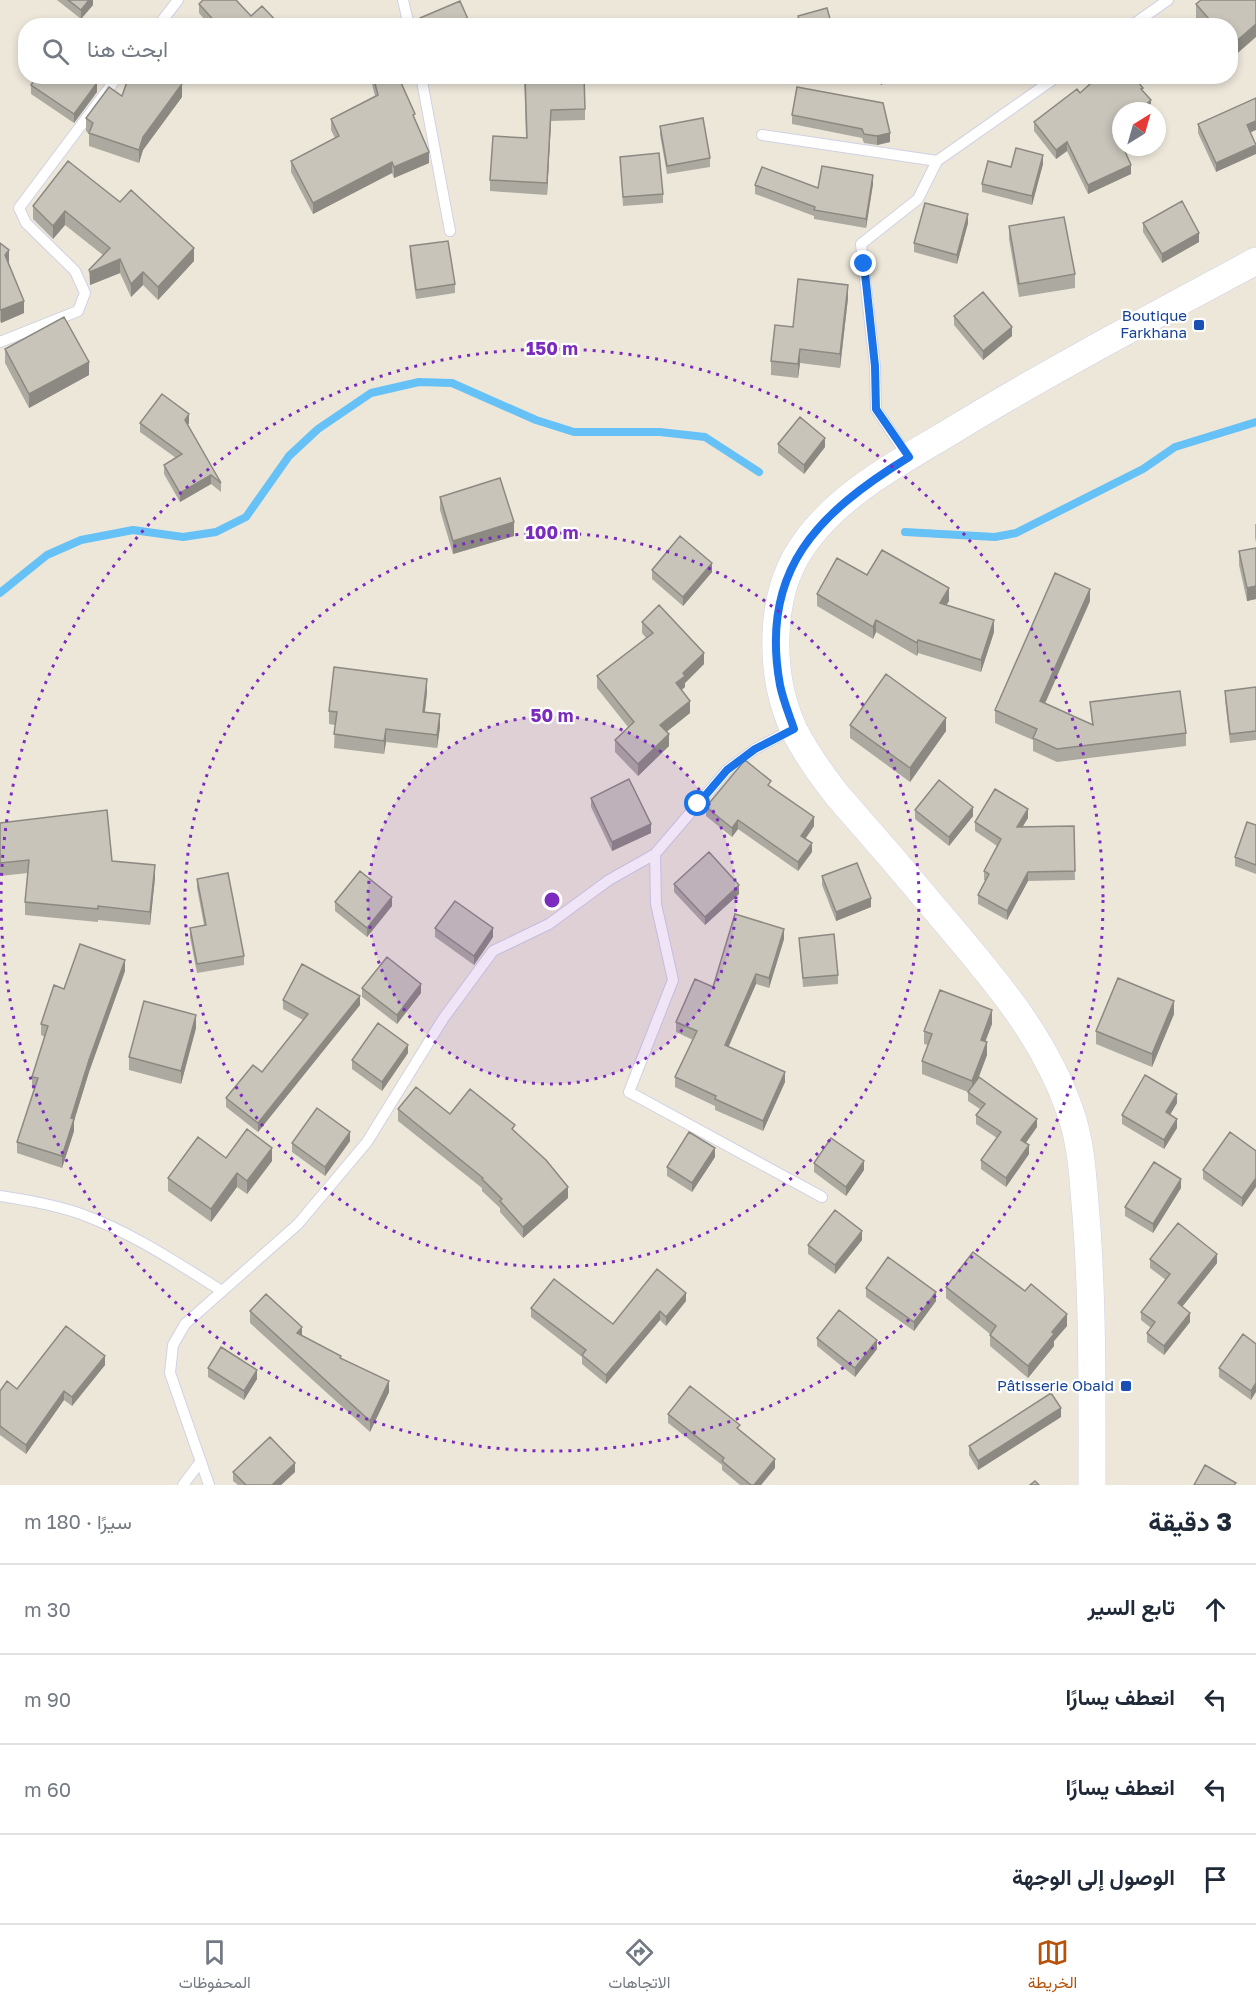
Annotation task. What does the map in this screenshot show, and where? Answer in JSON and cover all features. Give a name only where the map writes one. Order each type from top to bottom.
[{"type":"street","points":[[1092,1485],[1089,1246],[1081,1153],[1072,1115],[1055,1075],[1032,1031],[1007,995],[825,780],[794,729],[780,686],[775,638],[781,591],[801,548],[831,512],[876,477],[1031,383],[1256,261]]},
{"type":"lane","points":[[164,18],[178,0]]},
{"type":"lane","points":[[403,0],[407,18]]},
{"type":"lane","points":[[1142,18],[1168,0]]},
{"type":"lane","points":[[0,342],[78,312],[86,293],[75,271],[26,223],[19,208],[112,84]]},
{"type":"lane","points":[[422,84],[450,231]]},
{"type":"lane","points":[[909,457],[876,409],[875,366],[861,244],[918,199],[938,161],[1047,84]]},
{"type":"lane","points":[[762,135],[938,161]]},
{"type":"lane","points":[[209,1485],[170,1373],[173,1345],[185,1324],[298,1224],[367,1142],[443,1019],[493,951],[549,924],[609,880],[655,854],[727,770],[755,749],[794,729]]},
{"type":"lane","points":[[655,854],[656,904],[673,980],[629,1092],[822,1197]]},
{"type":"lane","points":[[0,1196],[81,1214],[140,1241],[222,1291]]},
{"type":"lane","points":[[183,1485],[201,1461]]},
{"type":"building","points":[[68,0],[89,0],[81,10]]},
{"type":"building","points":[[203,0],[236,0],[251,16],[262,6],[273,18],[212,18],[199,4]]},
{"type":"building","points":[[1201,0],[1256,0],[1256,24],[1238,40],[1238,18],[1208,18],[1196,4]]},
{"type":"building","points":[[460,1],[467,18],[420,18]]},
{"type":"building","points":[[827,8],[830,18],[799,18],[798,16]]},
{"type":"building","points":[[32,84],[96,84],[74,114]]},
{"type":"building","points":[[126,84],[182,84],[143,137],[139,150],[89,133],[93,123],[86,118],[109,87],[122,96]]},
{"type":"building","points":[[375,84],[402,84],[429,152],[394,167],[392,162],[313,203],[291,161],[339,136],[331,119],[378,95]]},
{"type":"building","points":[[525,84],[584,84],[585,109],[551,110],[547,183],[490,180],[493,136],[527,138]]},
{"type":"building","points":[[1090,84],[1140,84],[1143,88],[1141,89],[1151,100],[1149,102],[1112,102],[1112,156],[1127,156],[1131,165],[1088,185],[1067,142],[1056,150],[1034,122],[1077,89],[1080,93]]},
{"type":"building","points":[[797,87],[883,103],[890,133],[877,136],[864,134],[862,129],[792,115]]},
{"type":"building","points":[[1256,98],[1256,121],[1247,125],[1256,145],[1216,163],[1198,124]]},
{"type":"building","points":[[703,118],[710,158],[667,166],[660,126]]},
{"type":"building","points":[[1016,148],[1043,155],[1032,196],[982,184],[988,161],[1011,167]]},
{"type":"building","points":[[659,153],[663,194],[623,197],[620,157]]},
{"type":"building","points":[[68,161],[120,202],[131,190],[194,248],[158,287],[143,272],[131,284],[120,259],[90,272],[89,270],[110,248],[65,211],[53,226],[33,206]]},
{"type":"building","points":[[822,166],[873,175],[866,219],[814,210],[815,207],[755,185],[762,167],[818,188]]},
{"type":"building","points":[[1182,201],[1199,233],[1162,254],[1143,223]]},
{"type":"building","points":[[925,203],[968,214],[957,255],[914,243]]},
{"type":"building","points":[[1064,217],[1075,274],[1019,284],[1009,226]]},
{"type":"building","points":[[448,241],[455,284],[416,290],[410,246]]},
{"type":"building","points":[[0,243],[9,250],[5,255],[24,301],[1,310],[0,309]]},
{"type":"building","points":[[798,279],[848,285],[840,354],[800,349],[798,364],[771,361],[775,325],[793,327]]},
{"type":"building","points":[[983,292],[1012,327],[983,351],[954,316]]},
{"type":"building","points":[[64,317],[89,362],[29,394],[5,349]]},
{"type":"building","points":[[162,394],[189,414],[185,420],[221,483],[211,475],[180,493],[164,465],[182,454],[140,423]]},
{"type":"building","points":[[800,417],[825,438],[804,465],[778,444]]},
{"type":"building","points":[[500,478],[514,522],[453,541],[440,497]]},
{"type":"building","points":[[680,536],[712,563],[683,597],[652,570]]},
{"type":"building","points":[[1256,548],[1256,586],[1247,588],[1239,551]]},
{"type":"building","points":[[882,550],[949,588],[940,603],[994,620],[981,660],[918,640],[917,643],[876,620],[873,627],[817,594],[837,558],[867,575]]},
{"type":"building","points":[[1055,573],[1090,589],[1040,701],[1093,725],[1090,702],[1180,691],[1186,733],[1057,749],[1033,738],[1037,729],[995,710]]},
{"type":"building","points":[[659,605],[704,653],[683,673],[685,676],[676,683],[690,701],[660,725],[669,734],[638,764],[615,740],[634,722],[597,676],[653,633],[642,622]]},
{"type":"building","points":[[334,667],[427,679],[423,712],[440,714],[437,735],[386,729],[384,741],[334,734],[337,712],[329,711]]},
{"type":"building","points":[[886,674],[946,718],[910,768],[850,725]]},
{"type":"building","points":[[1256,687],[1256,731],[1230,734],[1225,691]]},
{"type":"building","points":[[745,760],[771,781],[768,785],[814,817],[801,836],[812,843],[798,862],[738,820],[732,828],[706,807]]},
{"type":"building","points":[[629,779],[651,824],[612,842],[591,798]]},
{"type":"building","points":[[939,780],[973,807],[949,837],[915,810]]},
{"type":"building","points":[[995,789],[1028,809],[1017,827],[1074,826],[1075,871],[1028,872],[1007,911],[978,895],[989,874],[984,871],[1001,839],[975,822]]},
{"type":"building","points":[[107,810],[112,861],[155,865],[150,912],[98,906],[98,909],[25,902],[29,860],[0,863],[0,823]]},
{"type":"building","points":[[1247,822],[1256,825],[1256,865],[1235,857]]},
{"type":"building","points":[[709,852],[739,885],[705,917],[674,884]]},
{"type":"building","points":[[857,863],[871,898],[836,912],[822,876]]},
{"type":"building","points":[[360,871],[392,897],[367,928],[335,902]]},
{"type":"building","points":[[228,873],[244,956],[197,964],[190,928],[206,925],[197,879]]},
{"type":"building","points":[[455,901],[493,928],[474,956],[435,928]]},
{"type":"building","points":[[735,914],[784,929],[769,978],[756,974],[725,1045],[785,1072],[763,1121],[675,1077],[697,1031],[676,1022],[695,979],[713,987]]},
{"type":"building","points":[[834,934],[838,975],[803,978],[799,938]]},
{"type":"building","points":[[80,944],[125,960],[89,1060],[62,1156],[17,1142],[38,1078],[32,1077],[48,1026],[41,1024],[54,985],[64,989]]},
{"type":"building","points":[[387,957],[421,984],[397,1015],[362,988]]},
{"type":"building","points":[[302,964],[360,996],[258,1123],[226,1098],[253,1065],[262,1072],[308,1014],[283,1000]]},
{"type":"building","points":[[1118,978],[1174,1001],[1152,1054],[1096,1031]]},
{"type":"building","points":[[940,990],[992,1010],[981,1040],[987,1042],[972,1081],[922,1061],[932,1034],[924,1031]]},
{"type":"building","points":[[144,1001],[196,1015],[181,1071],[129,1057]]},
{"type":"building","points":[[378,1023],[408,1045],[382,1082],[352,1060]]},
{"type":"building","points":[[1145,1075],[1177,1094],[1166,1112],[1177,1119],[1164,1140],[1122,1115]]},
{"type":"building","points":[[979,1077],[1037,1119],[1021,1140],[1029,1145],[1006,1178],[981,1160],[1001,1132],[976,1115],[985,1104],[968,1092]]},
{"type":"building","points":[[416,1087],[450,1114],[470,1089],[515,1125],[512,1129],[546,1160],[568,1187],[523,1227],[483,1178],[398,1109]]},
{"type":"building","points":[[317,1108],[350,1132],[325,1167],[292,1143]]},
{"type":"building","points":[[247,1129],[272,1148],[247,1181],[237,1173],[211,1209],[168,1178],[198,1137],[226,1158]]},
{"type":"building","points":[[689,1132],[715,1148],[692,1183],[667,1167]]},
{"type":"building","points":[[1230,1132],[1256,1151],[1256,1178],[1242,1198],[1203,1170]]},
{"type":"building","points":[[831,1138],[864,1161],[846,1187],[814,1163]]},
{"type":"building","points":[[1154,1162],[1181,1179],[1153,1224],[1125,1207]]},
{"type":"building","points":[[835,1210],[862,1231],[835,1265],[808,1245]]},
{"type":"building","points":[[1178,1223],[1217,1254],[1178,1303],[1190,1313],[1164,1346],[1147,1333],[1155,1322],[1141,1312],[1170,1274],[1150,1259]]},
{"type":"building","points":[[973,1252],[1025,1291],[1031,1284],[1067,1314],[1028,1366],[990,1335],[996,1326],[946,1287]]},
{"type":"building","points":[[888,1257],[936,1292],[914,1322],[866,1288]]},
{"type":"building","points":[[657,1269],[686,1293],[666,1317],[660,1311],[606,1375],[582,1355],[586,1350],[531,1308],[554,1279],[613,1324]]},
{"type":"building","points":[[266,1294],[302,1327],[297,1333],[341,1356],[340,1358],[389,1381],[370,1421],[250,1311]]},
{"type":"building","points":[[839,1310],[877,1340],[855,1368],[817,1338]]},
{"type":"building","points":[[66,1326],[105,1356],[72,1397],[64,1391],[26,1445],[0,1426],[0,1391],[7,1381],[17,1389]]},
{"type":"building","points":[[1243,1334],[1256,1344],[1256,1383],[1251,1391],[1219,1368]]},
{"type":"building","points":[[221,1347],[257,1370],[244,1391],[208,1368]]},
{"type":"building","points":[[690,1386],[740,1425],[737,1428],[775,1459],[754,1485],[751,1485],[722,1461],[724,1458],[668,1414]]},
{"type":"building","points":[[1051,1393],[1061,1408],[978,1461],[969,1446]]},
{"type":"building","points":[[270,1437],[295,1463],[272,1485],[246,1485],[233,1472]]},
{"type":"building","points":[[1205,1465],[1236,1483],[1234,1485],[1194,1485]]},
{"type":"waterway","points":[[0,593],[47,555],[81,540],[133,530],[183,537],[216,532],[246,517],[289,456],[318,429],[371,393],[419,382],[452,383],[536,420],[574,432],[660,432],[705,437],[759,472]]},
{"type":"waterway","points":[[905,532],[995,537],[1016,533],[1143,469],[1175,447],[1256,422]]},
{"type":"place","name":"Boutique Farkhana","points":[[1199,325]]},
{"type":"place","name":"Pâtisserie Obaid","points":[[1126,1386]]},
{"type":"route","points":[[698,804],[727,770],[755,749],[794,729],[780,686],[775,638],[781,591],[801,548],[831,512],[876,477],[909,457],[876,409],[875,366],[864,264]]}]
